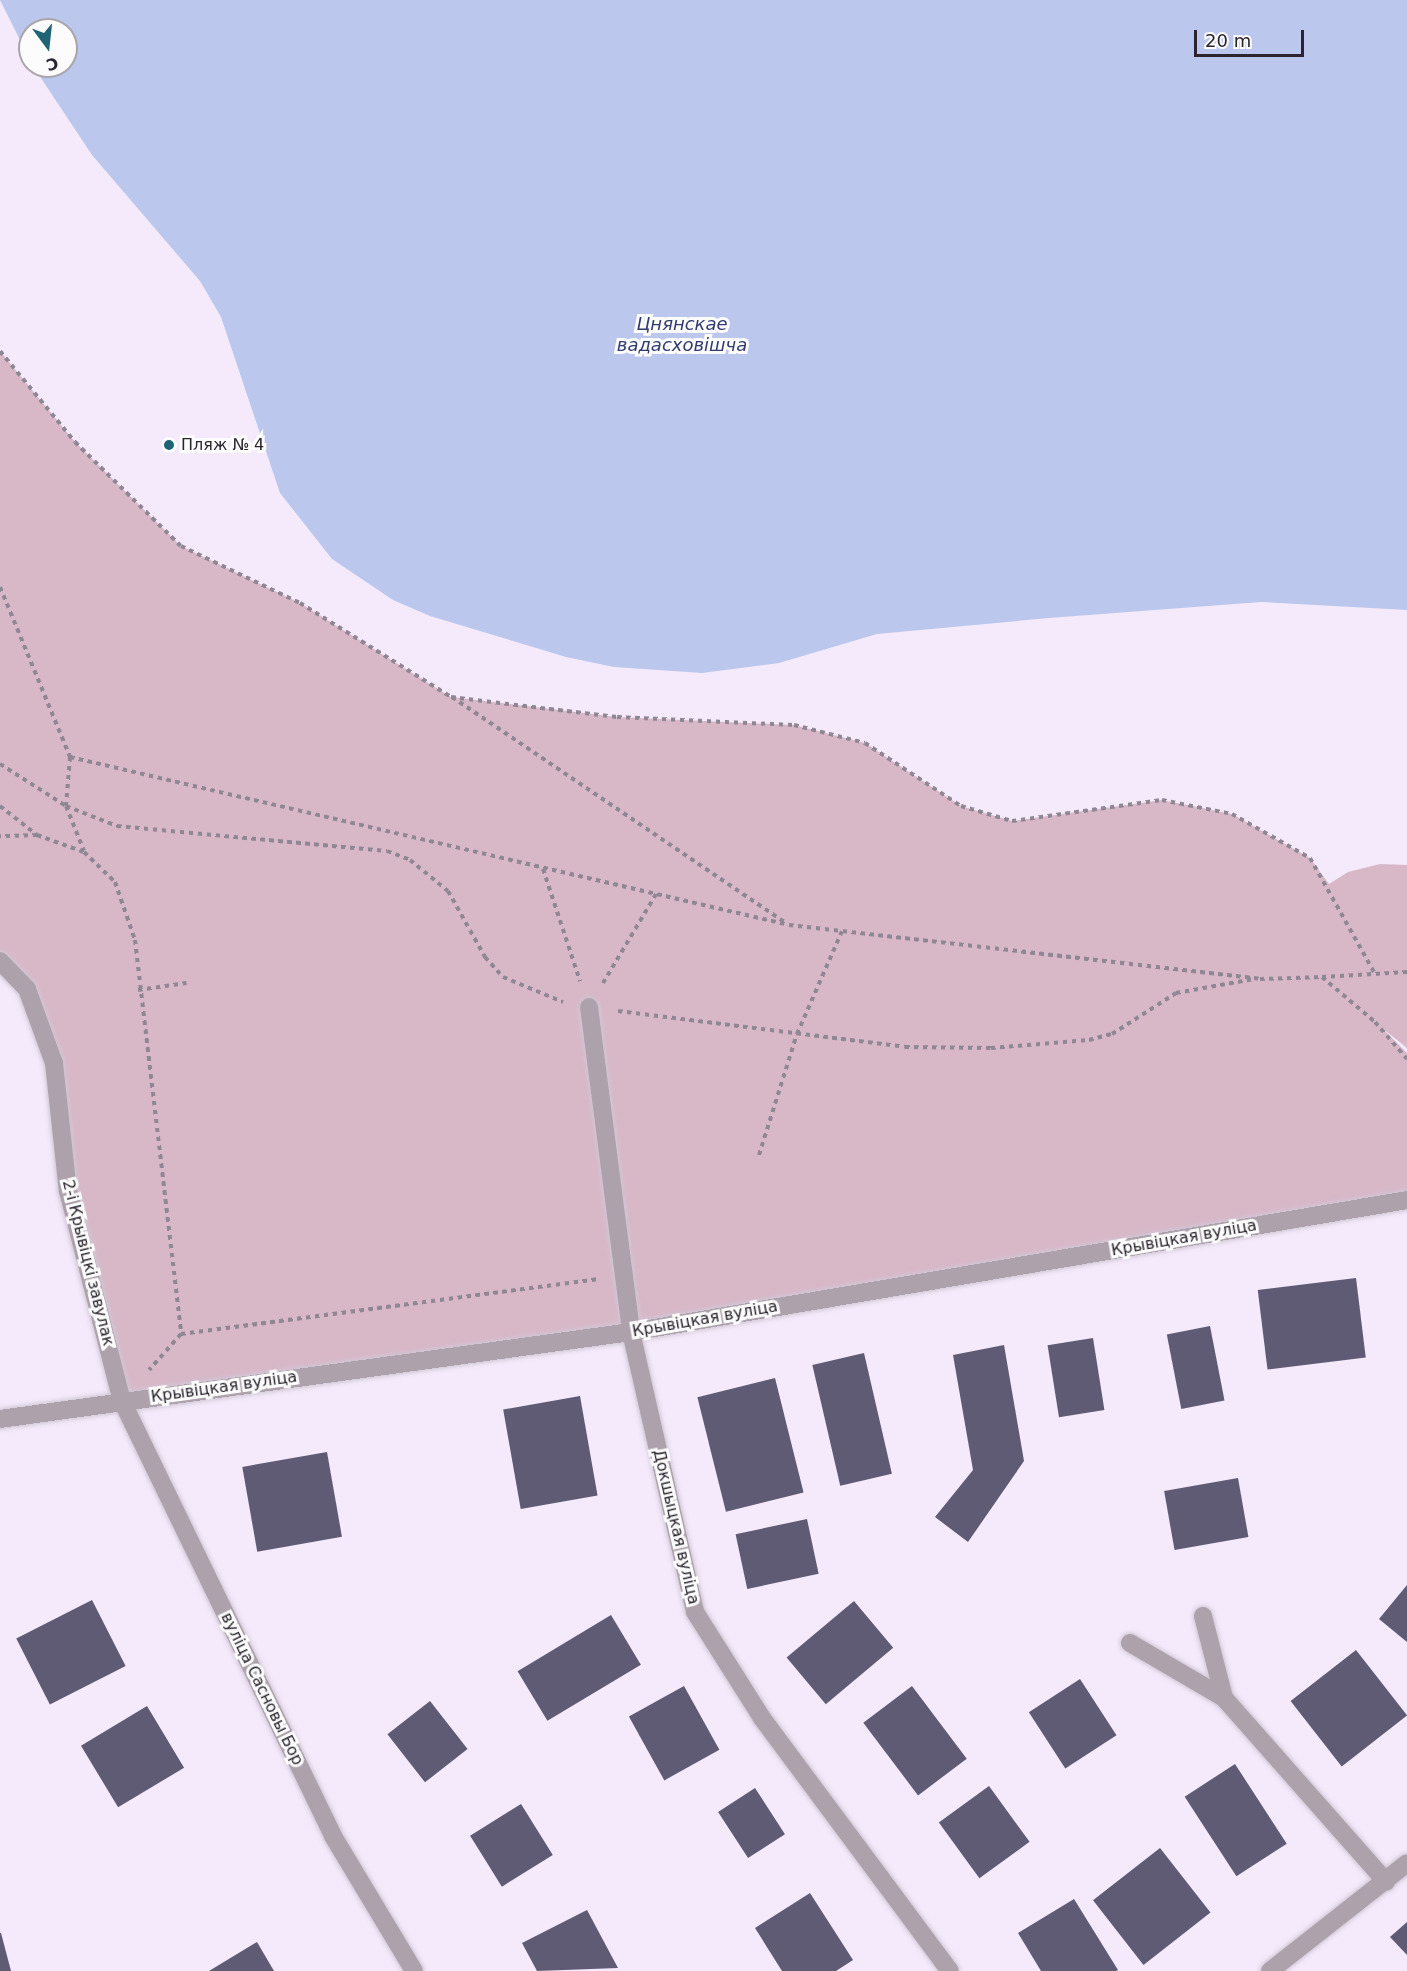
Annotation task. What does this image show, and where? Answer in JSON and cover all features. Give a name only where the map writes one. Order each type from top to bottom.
[{"type":"street","name":"2-і Крывіцкі завулак","points":[[0,961],[27,989],[51,1053],[68,1191],[122,1401]]},
{"type":"street","name":"Докшыцкая вуліца","points":[[589,1007],[631,1332],[695,1612],[762,1718],[950,1971]]},
{"type":"street","name":"Крывіцкая вуліца","points":[[0,1419],[631,1332],[1407,1200]]},
{"type":"street","name":"вуліца Сасновы Бор","points":[[122,1401],[333,1836],[414,1971]]},
{"type":"street","points":[[1203,1616],[1224,1698]]},
{"type":"street","points":[[1130,1643],[1224,1698],[1386,1882]]},
{"type":"street","points":[[1270,1971],[1386,1882],[1407,1863]]},
{"type":"path","points":[[0,351],[75,442],[181,546],[300,603],[451,697],[789,925]]},
{"type":"path","points":[[0,587],[70,756],[66,806],[84,852]]},
{"type":"path","points":[[451,697],[617,717],[794,725],[865,743],[961,806],[1012,820],[1162,800],[1232,814],[1310,858],[1375,974]]},
{"type":"path","points":[[70,756],[789,925],[1260,979]]},
{"type":"path","points":[[0,764],[66,806],[117,826],[387,851],[410,860],[448,891],[485,957],[503,977],[545,999],[589,1007],[905,1047],[1065,1044],[1112,1034],[1151,1005],[1193,987],[1260,979],[1407,972]]},
{"type":"path","points":[[0,806],[37,835],[84,852],[115,882],[126,906],[181,1334]]},
{"type":"path","points":[[0,836],[37,835]]},
{"type":"path","points":[[542,868],[589,1007]]},
{"type":"path","points":[[589,1007],[656,894]]},
{"type":"path","points":[[759,1155],[797,1034],[842,931]]},
{"type":"path","points":[[1322,977],[1375,1022],[1407,1059]]},
{"type":"path","points":[[138,990],[187,983]]},
{"type":"path","points":[[122,1401],[181,1334],[624,1275]]},
{"type":"shaded area","points":[[0,351],[75,442],[181,546],[300,603],[451,697],[617,717],[794,725],[865,743],[961,806],[1012,821],[1162,800],[1232,814],[1310,858],[1329,884],[1348,872],[1380,864],[1407,865],[1407,1048],[1382,1028],[1407,1053],[1407,1200],[631,1332],[122,1401],[68,1191],[43,1024],[0,961]]},
{"type":"water","name":"Цнянскае вадасховішча","points":[[0,0],[1407,0],[1407,610],[1261,602],[1049,618],[877,634],[779,663],[702,673],[614,667],[566,657],[430,616],[393,600],[332,559],[280,493],[221,317],[200,281],[92,155],[41,78],[78,78],[78,18],[18,18],[18,36]]},
{"type":"building","points":[[1356,1278],[1366,1357],[1267,1369],[1258,1290]]},
{"type":"building","points":[[1210,1326],[1225,1401],[1181,1409],[1167,1334]]},
{"type":"building","points":[[1093,1338],[1104,1410],[1059,1417],[1048,1345]]},
{"type":"building","points":[[1004,1345],[1024,1461],[968,1542],[935,1517],[973,1470],[953,1355]]},
{"type":"building","points":[[864,1353],[892,1474],[840,1486],[812,1365]]},
{"type":"building","points":[[775,1378],[804,1492],[726,1512],[697,1397]]},
{"type":"building","points":[[580,1396],[598,1495],[521,1509],[503,1410]]},
{"type":"building","points":[[327,1452],[342,1537],[257,1552],[242,1467]]},
{"type":"building","points":[[1238,1478],[1248,1537],[1175,1550],[1164,1491]]},
{"type":"building","points":[[807,1519],[819,1574],[747,1589],[736,1534]]},
{"type":"building","points":[[1407,1585],[1407,1642],[1379,1619]]},
{"type":"building","points":[[92,1600],[126,1666],[50,1705],[16,1639]]},
{"type":"building","points":[[854,1601],[893,1648],[826,1704],[787,1658]]},
{"type":"building","points":[[611,1615],[641,1665],[547,1721],[518,1671]]},
{"type":"building","points":[[1356,1650],[1407,1715],[1342,1767],[1291,1701]]},
{"type":"building","points":[[1080,1679],[1116,1735],[1065,1768],[1029,1712]]},
{"type":"building","points":[[684,1686],[719,1750],[664,1780],[629,1717]]},
{"type":"building","points":[[912,1686],[967,1759],[918,1795],[863,1723]]},
{"type":"building","points":[[430,1701],[468,1749],[425,1782],[387,1734]]},
{"type":"building","points":[[147,1706],[184,1768],[118,1807],[81,1746]]},
{"type":"building","points":[[1235,1764],[1287,1844],[1236,1876],[1185,1797]]},
{"type":"building","points":[[989,1786],[1030,1842],[979,1878],[939,1822]]},
{"type":"building","points":[[755,1788],[785,1834],[748,1858],[718,1812]]},
{"type":"building","points":[[521,1804],[553,1855],[502,1887],[470,1836]]},
{"type":"building","points":[[1160,1848],[1210,1913],[1144,1965],[1093,1900]]},
{"type":"building","points":[[810,1893],[853,1960],[836,1971],[782,1971],[755,1928]]},
{"type":"building","points":[[1074,1899],[1118,1970],[1041,1971],[1018,1933]]},
{"type":"building","points":[[587,1910],[618,1968],[537,1971],[522,1943]]},
{"type":"building","points":[[1407,1922],[1407,1955],[1390,1937]]},
{"type":"building","points":[[1,1933],[11,1971],[0,1971]]},
{"type":"building","points":[[257,1942],[274,1971],[209,1971]]},
{"type":"place","name":"Пляж № 4","points":[[169,445]]}]
